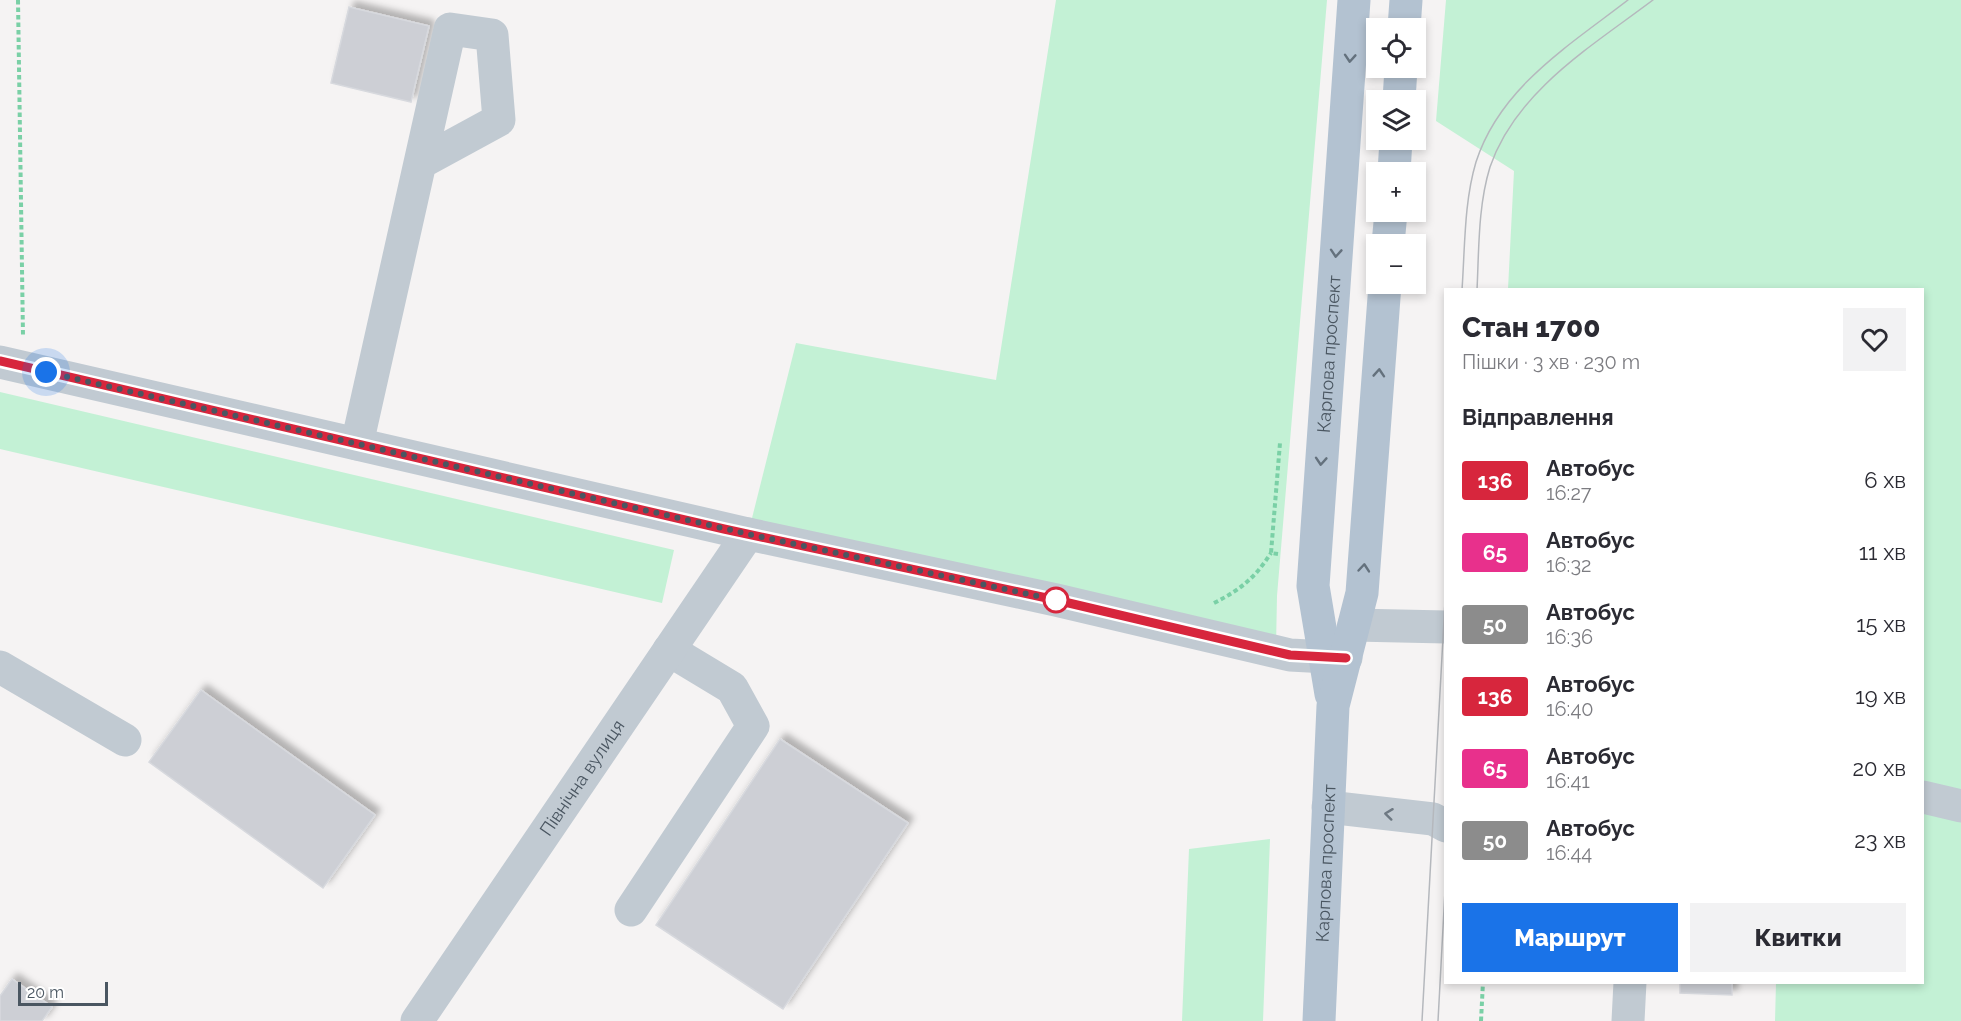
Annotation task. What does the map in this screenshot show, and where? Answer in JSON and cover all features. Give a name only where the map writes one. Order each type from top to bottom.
[{"type":"main road","name":"Карпова проспект","points":[[1318,1021],[1335,657],[1313,586],[1354,0]]},
{"type":"main road","points":[[1405,18],[1407,0]]},
{"type":"main road","points":[[1333,298],[1375,294]]},
{"type":"main road","name":"Карпова проспект","points":[[1335,657],[1354,625],[1362,593],[1385,294]]},
{"type":"street","points":[[357,444],[420,163]]},
{"type":"street","points":[[12,364],[748,534],[1056,600],[1290,655],[1335,657]]},
{"type":"street","name":"Північна вулиця","points":[[417,1021],[748,534]]},
{"type":"street","points":[[1354,625],[1444,627]]},
{"type":"street","points":[[631,910],[753,726],[732,688],[669,650]]},
{"type":"street","points":[[0,667],[125,740]]},
{"type":"street","points":[[1924,797],[1961,806]]},
{"type":"street","points":[[1328,807],[1433,819],[1444,825]]},
{"type":"street","points":[[1628,1021],[1630,984]]},
{"type":"path","points":[[12,364],[18,0]]},
{"type":"path","points":[[1278,554],[1271,554],[1280,443]]},
{"type":"path","points":[[1481,1021],[1483,984]]},
{"type":"green space","points":[[1056,0],[1327,0],[1277,596],[1276,647],[748,534],[796,343],[996,380]]},
{"type":"green space","points":[[1446,0],[1961,0],[1961,1021],[1775,1021],[1776,984],[1924,984],[1924,288],[1508,288],[1514,171],[1436,121]]},
{"type":"green space","points":[[0,392],[674,550],[662,603],[0,449]]},
{"type":"green space","points":[[1270,839],[1263,1021],[1182,1021],[1189,849]]},
{"type":"building","points":[[349,7],[429,26],[411,102],[331,83]]},
{"type":"building","points":[[201,690],[375,815],[323,888],[149,762]]},
{"type":"building","points":[[780,739],[908,823],[783,1009],[656,925]]},
{"type":"building","points":[[12,979],[52,1007],[42,1021],[0,1021],[0,996]]},
{"type":"building","points":[[1680,984],[1732,984],[1732,995],[1680,993]]},
{"type":"tram line","points":[[1462,288],[1469,193],[1476,162],[1487,135],[1502,111],[1539,70],[1628,0]]},
{"type":"tram line","points":[[1477,288],[1483,197],[1490,167],[1502,140],[1518,115],[1558,72],[1653,0]]},
{"type":"tram line","points":[[1422,1021],[1444,620]]},
{"type":"tram line","points":[[1438,1021],[1444,909]]},
{"type":"bus line","name":"136","points":[[0,361],[724,529],[1056,600],[1290,655],[1346,658]]},
{"type":"route","points":[[46,372],[748,534],[1056,600]]}]
